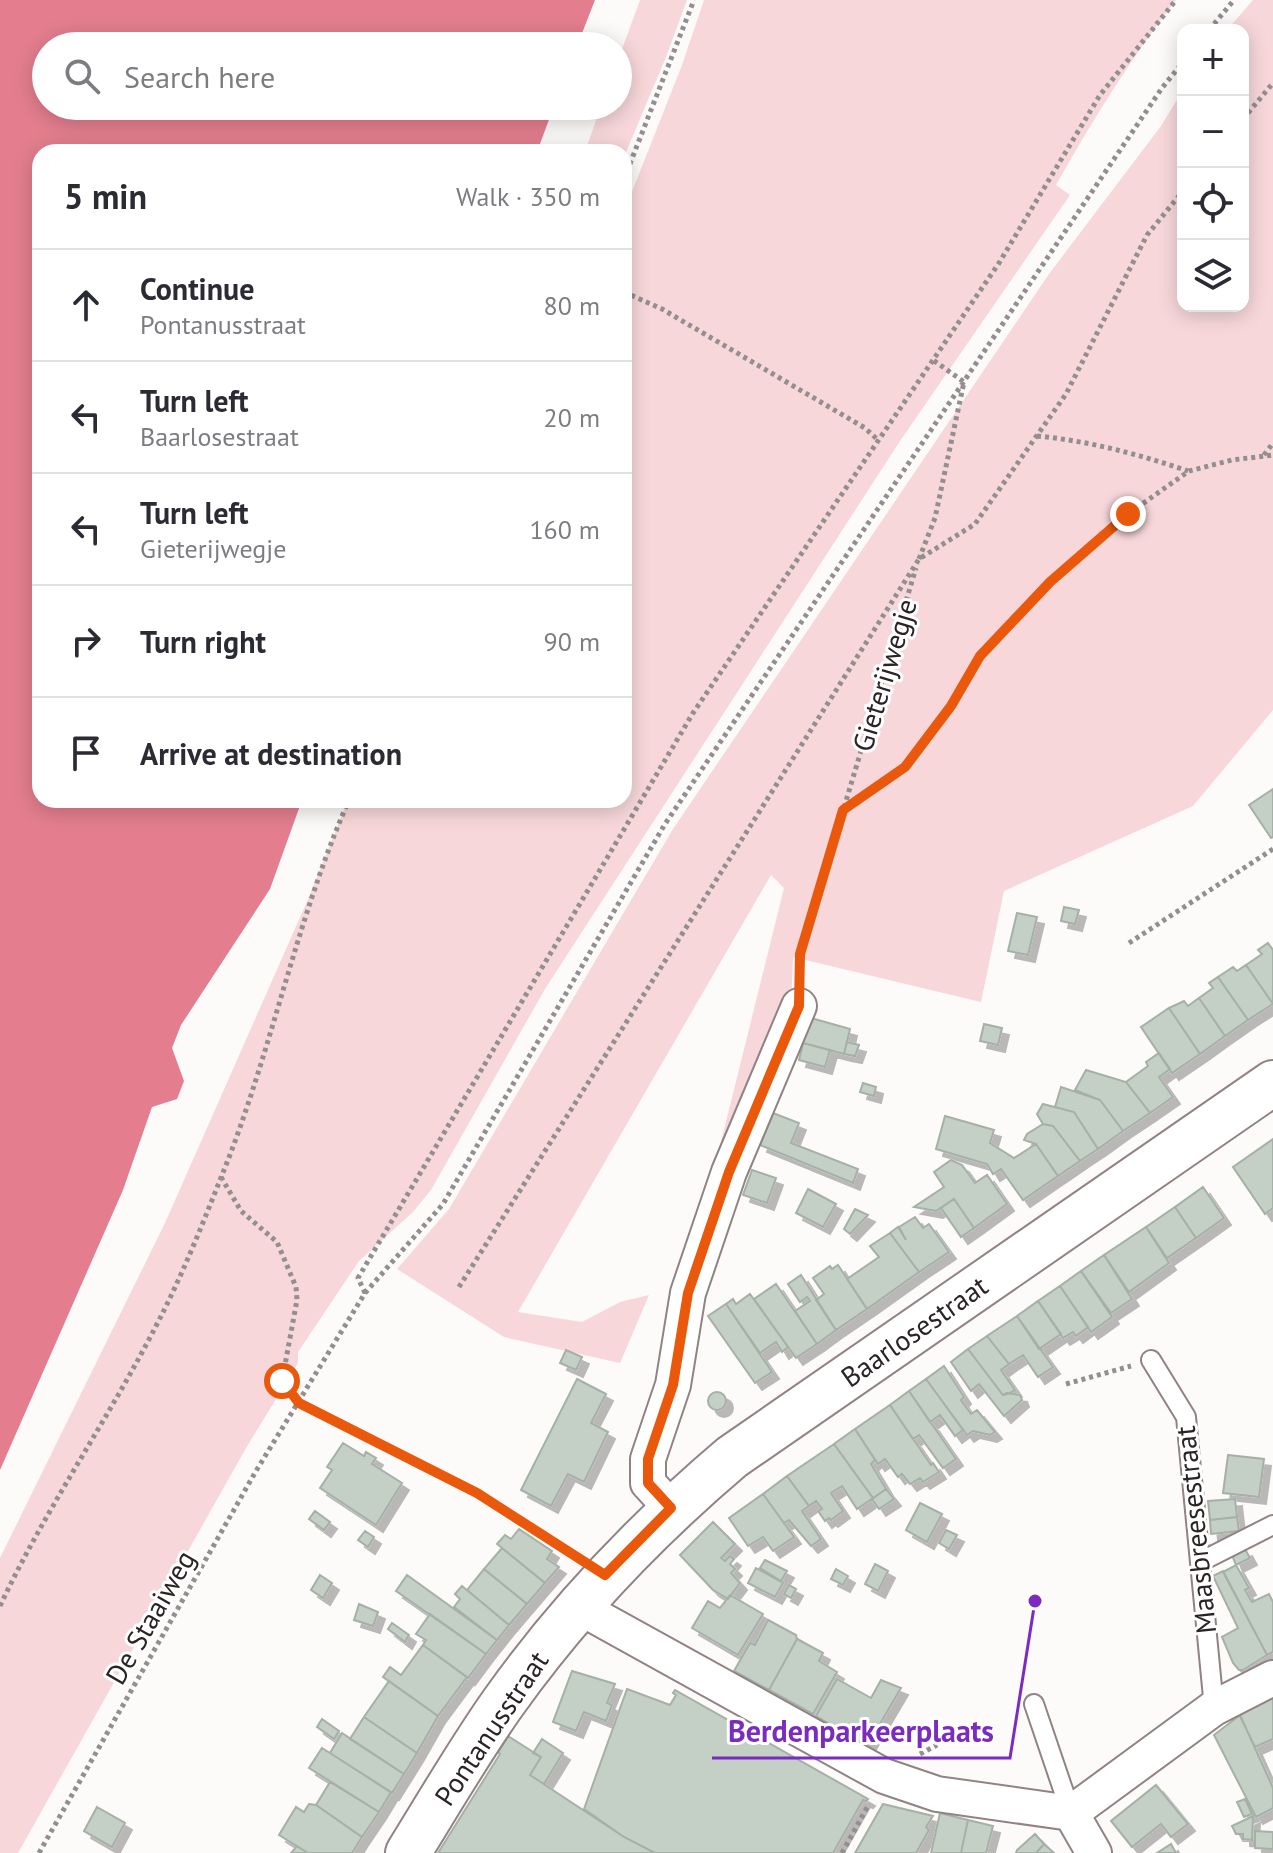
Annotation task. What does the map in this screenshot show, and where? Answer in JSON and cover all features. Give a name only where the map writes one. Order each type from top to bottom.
[{"type":"street","points":[[671,1508],[648,1483],[648,1459],[673,1385],[688,1293],[729,1172],[799,1006]]},
{"type":"street","name":"Baarlosestraat","points":[[591,1591],[671,1508],[732,1457],[1273,1083]]},
{"type":"street","points":[[591,1591],[884,1776],[937,1794],[1071,1813],[1214,1708],[1273,1678]]},
{"type":"street","name":"Pontanusstraat","points":[[408,1853],[502,1704],[591,1591]]},
{"type":"street","points":[[1071,1813],[1094,1853]]},
{"type":"lane","name":"Maasbreesestraat","points":[[1151,1360],[1186,1417],[1214,1708]]},
{"type":"lane","points":[[1200,1562],[1273,1525]]},
{"type":"lane","points":[[1034,1704],[1071,1813]]},
{"type":"path","points":[[632,159],[694,0]]},
{"type":"path","points":[[1176,0],[1100,95],[999,263],[693,713],[358,1278],[365,1293],[443,1204],[665,824],[1177,69]]},
{"type":"path","points":[[1214,24],[1234,0]]},
{"type":"path","points":[[1249,112],[1273,83]]},
{"type":"path","points":[[459,1287],[919,559],[975,524],[1066,394],[1147,235],[1177,198]]},
{"type":"path","points":[[632,296],[662,309],[865,428],[878,440]]},
{"type":"path","points":[[933,360],[964,382]]},
{"type":"path","name":"Gieterijwegje","points":[[799,1006],[800,954],[919,559],[935,518],[964,382]]},
{"type":"path","points":[[1037,436],[1128,451],[1189,471]]},
{"type":"path","points":[[1264,456],[1273,443]]},
{"type":"path","points":[[843,810],[905,767],[951,706],[980,656],[1050,582],[1128,514],[1189,471],[1232,460],[1273,455]]},
{"type":"path","points":[[0,1606],[22,1558],[157,1324],[221,1177],[276,1018],[330,843],[345,808]]},
{"type":"path","points":[[1129,943],[1273,849]]},
{"type":"path","points":[[221,1177],[241,1211],[277,1242],[296,1287],[297,1300],[282,1381],[299,1403],[477,1493],[591,1591]]},
{"type":"path","name":"De Staaiweg","points":[[39,1853],[256,1471],[365,1293]]},
{"type":"path","points":[[1066,1384],[1151,1360]]},
{"type":"shaded area","points":[[0,0],[595,0],[582,32],[32,32],[32,120],[549,120],[540,144],[32,144],[32,808],[299,808],[270,889],[181,1025],[172,1048],[184,1081],[177,1099],[152,1107],[123,1190],[0,1470]]},
{"type":"shaded area","points":[[640,0],[687,0],[629,144],[588,144],[596,120],[632,120],[632,32],[628,32]]},
{"type":"shaded area","points":[[704,0],[1176,0],[1113,90],[1056,185],[1070,195],[900,441],[545,989],[431,1190],[413,1212],[359,1261],[298,1352],[298,1363],[246,1448],[18,1853],[0,1853],[0,1558],[165,1223],[309,897],[345,808],[632,808],[632,192]]},
{"type":"shaded area","points":[[1253,0],[1273,0],[1273,710],[1193,806],[1004,891],[981,1002],[793,957],[791,1008],[686,1283],[784,888],[771,875],[518,1312],[582,1322],[620,1302],[649,1295],[620,1363],[504,1337],[397,1269],[449,1209],[673,829],[1049,274],[1161,126],[1177,100],[1177,312],[1249,312],[1249,24],[1232,24]]},
{"type":"building","points":[[1273,789],[1273,837],[1271,838],[1249,805]]},
{"type":"building","points":[[1064,907],[1079,910],[1075,924],[1061,921]]},
{"type":"building","points":[[1017,913],[1037,917],[1028,955],[1008,951]]},
{"type":"building","points":[[1268,943],[1273,950],[1273,1004],[1246,965],[1262,954],[1258,950]]},
{"type":"building","points":[[1246,965],[1273,1004],[1248,1020],[1218,977],[1233,967],[1237,971]]},
{"type":"building","points":[[1218,977],[1248,1020],[1225,1036],[1199,998],[1213,988],[1209,983]]},
{"type":"building","points":[[1199,998],[1225,1036],[1200,1054],[1169,1008],[1184,1001],[1188,1006]]},
{"type":"building","points":[[1169,1008],[1200,1054],[1172,1073],[1141,1027]]},
{"type":"building","points":[[811,1018],[850,1029],[844,1054],[803,1043]]},
{"type":"building","points":[[984,1024],[1002,1028],[998,1045],[980,1041]]},
{"type":"building","points":[[847,1042],[859,1045],[855,1056],[844,1054]]},
{"type":"building","points":[[803,1043],[830,1050],[825,1067],[799,1060]]},
{"type":"building","points":[[1159,1053],[1170,1069],[1159,1077],[1173,1097],[1150,1113],[1126,1082],[1148,1066],[1146,1062]]},
{"type":"building","points":[[1086,1070],[1126,1082],[1150,1113],[1123,1131],[1100,1100],[1075,1090]]},
{"type":"building","points":[[863,1083],[876,1087],[874,1096],[860,1092]]},
{"type":"building","points":[[1061,1087],[1100,1100],[1123,1131],[1098,1149],[1074,1112],[1055,1107]]},
{"type":"building","points":[[1043,1104],[1074,1112],[1098,1149],[1080,1161],[1053,1126],[1043,1124],[1037,1114]]},
{"type":"building","points":[[773,1113],[799,1123],[791,1143],[858,1169],[853,1183],[760,1145]]},
{"type":"building","points":[[945,1116],[994,1130],[990,1143],[1014,1158],[1036,1144],[1058,1176],[1023,1200],[1001,1169],[993,1174],[987,1164],[936,1149]]},
{"type":"building","points":[[1043,1124],[1053,1126],[1080,1161],[1058,1176],[1036,1144],[1024,1140],[1027,1134]]},
{"type":"building","points":[[1273,1139],[1273,1208],[1265,1214],[1233,1167]]},
{"type":"building","points":[[951,1160],[962,1165],[975,1183],[987,1175],[1007,1204],[974,1228],[954,1199],[936,1211],[914,1207],[944,1187],[934,1172]]},
{"type":"building","points":[[752,1170],[776,1178],[767,1203],[743,1195]]},
{"type":"building","points":[[1203,1187],[1224,1218],[1196,1238],[1175,1207]]},
{"type":"building","points":[[808,1189],[836,1204],[823,1227],[796,1213]]},
{"type":"building","points":[[954,1199],[974,1228],[961,1237],[941,1208]]},
{"type":"building","points":[[1175,1207],[1196,1238],[1167,1258],[1146,1227]]},
{"type":"building","points":[[855,1209],[868,1215],[850,1234],[844,1229]]},
{"type":"building","points":[[915,1217],[923,1228],[929,1224],[949,1252],[919,1272],[890,1233],[898,1227],[906,1240],[899,1227]]},
{"type":"building","points":[[1146,1227],[1169,1263],[1129,1292],[1104,1255]]},
{"type":"building","points":[[890,1233],[919,1272],[867,1309],[847,1279],[879,1257],[870,1246]]},
{"type":"building","points":[[1104,1255],[1132,1299],[1111,1313],[1081,1271]]},
{"type":"building","points":[[838,1265],[867,1309],[836,1330],[816,1300],[824,1294],[813,1278],[830,1266],[832,1269]]},
{"type":"building","points":[[1081,1271],[1112,1317],[1091,1332],[1060,1286]]},
{"type":"building","points":[[801,1275],[836,1330],[817,1344],[795,1311],[810,1301],[807,1297],[800,1302],[788,1284]]},
{"type":"building","points":[[776,1284],[817,1344],[796,1358],[754,1299]]},
{"type":"building","points":[[1060,1286],[1088,1327],[1076,1336],[1073,1332],[1063,1338],[1038,1301]]},
{"type":"building","points":[[750,1294],[788,1347],[782,1352],[776,1342],[760,1353],[726,1304],[733,1299],[736,1304]]},
{"type":"building","points":[[1038,1301],[1061,1334],[1039,1349],[1017,1316]]},
{"type":"building","points":[[726,1304],[772,1372],[755,1383],[708,1316]]},
{"type":"building","points":[[1017,1316],[1053,1367],[1038,1377],[1023,1355],[1009,1364],[987,1336]]},
{"type":"building","points":[[987,1336],[1009,1364],[1001,1370],[1015,1390],[1010,1393],[1003,1395],[968,1349]]},
{"type":"building","points":[[968,1349],[1003,1395],[1020,1395],[1022,1400],[1004,1416],[979,1384],[971,1391],[951,1362]]},
{"type":"building","points":[[566,1350],[582,1357],[576,1370],[560,1363]]},
{"type":"building","points":[[944,1366],[971,1414],[977,1410],[995,1432],[990,1435],[973,1431],[967,1435],[926,1379]]},
{"type":"building","points":[[577,1379],[606,1394],[591,1423],[608,1432],[584,1482],[568,1474],[551,1506],[521,1490]]},
{"type":"building","points":[[926,1379],[963,1430],[955,1436],[940,1415],[930,1422],[909,1391]]},
{"type":"building","points":[[909,1391],[956,1459],[943,1468],[919,1435],[913,1439],[890,1405]]},
{"type":"building","points":[[717,1392],[726,1401],[717,1410],[708,1401]]},
{"type":"building","points":[[890,1405],[939,1472],[923,1482],[920,1478],[910,1484],[902,1474],[898,1477],[885,1459],[878,1464],[855,1429]]},
{"type":"building","points":[[855,1429],[875,1460],[871,1464],[886,1489],[873,1498],[834,1444]]},
{"type":"building","points":[[343,1443],[364,1456],[366,1452],[376,1458],[372,1464],[402,1483],[376,1525],[320,1488],[332,1470],[327,1467]]},
{"type":"building","points":[[834,1444],[873,1498],[857,1509],[842,1486],[831,1493],[843,1511],[825,1521],[816,1501],[809,1506],[787,1476]]},
{"type":"building","points":[[1228,1455],[1264,1459],[1259,1497],[1223,1493]]},
{"type":"building","points":[[787,1476],[809,1506],[802,1511],[821,1539],[811,1546],[789,1520],[784,1523],[763,1494]]},
{"type":"building","points":[[886,1489],[894,1499],[879,1509],[872,1499]]},
{"type":"building","points":[[763,1494],[794,1537],[773,1551],[763,1537],[748,1546],[729,1518]]},
{"type":"building","points":[[1235,1499],[1237,1517],[1210,1520],[1208,1501]]},
{"type":"building","points":[[920,1503],[942,1514],[927,1542],[906,1530]]},
{"type":"building","points":[[315,1511],[330,1522],[324,1530],[309,1519]]},
{"type":"building","points":[[1237,1517],[1239,1531],[1211,1534],[1210,1520]]},
{"type":"building","points":[[713,1522],[735,1544],[721,1558],[725,1561],[730,1556],[734,1559],[730,1564],[735,1569],[731,1573],[740,1583],[728,1599],[713,1590],[680,1555]]},
{"type":"building","points":[[519,1529],[552,1551],[547,1559],[559,1567],[545,1583],[497,1544],[505,1535],[511,1539]]},
{"type":"building","points":[[946,1530],[957,1535],[949,1549],[939,1543]]},
{"type":"building","points":[[365,1531],[374,1537],[368,1547],[358,1540]]},
{"type":"building","points":[[502,1548],[545,1583],[527,1604],[484,1569]]},
{"type":"building","points":[[1245,1549],[1250,1558],[1236,1565],[1232,1555]]},
{"type":"building","points":[[765,1560],[787,1571],[781,1581],[760,1568]]},
{"type":"building","points":[[875,1564],[888,1571],[878,1591],[865,1584]]},
{"type":"building","points":[[1236,1565],[1249,1588],[1245,1590],[1252,1602],[1269,1594],[1273,1602],[1273,1652],[1267,1655],[1223,1572]]},
{"type":"building","points":[[756,1568],[783,1583],[775,1597],[748,1583]]},
{"type":"building","points":[[484,1569],[527,1604],[509,1625],[467,1590]]},
{"type":"building","points":[[836,1569],[848,1576],[843,1585],[831,1579]]},
{"type":"building","points":[[1223,1571],[1267,1655],[1243,1670],[1233,1663],[1222,1637],[1238,1628],[1213,1576]]},
{"type":"building","points":[[320,1575],[332,1583],[323,1598],[311,1590]]},
{"type":"building","points":[[407,1575],[497,1640],[486,1654],[396,1591]]},
{"type":"building","points":[[789,1585],[796,1589],[791,1598],[784,1594]]},
{"type":"building","points":[[462,1586],[509,1625],[497,1640],[454,1607],[460,1599],[455,1594]]},
{"type":"building","points":[[730,1595],[763,1614],[738,1655],[692,1628],[708,1601],[720,1608]]},
{"type":"building","points":[[359,1604],[378,1612],[373,1626],[354,1620]]},
{"type":"building","points":[[430,1614],[486,1654],[468,1678],[423,1645],[426,1640],[416,1634]]},
{"type":"building","points":[[768,1620],[796,1635],[797,1639],[769,1690],[734,1671],[750,1643],[755,1645]]},
{"type":"building","points":[[392,1623],[409,1635],[405,1642],[388,1629]]},
{"type":"building","points":[[797,1639],[823,1653],[819,1661],[837,1672],[813,1714],[769,1690]]},
{"type":"building","points":[[423,1645],[467,1677],[438,1716],[383,1677],[390,1667],[401,1675]]},
{"type":"building","points":[[572,1671],[615,1684],[607,1703],[612,1705],[606,1721],[584,1712],[576,1731],[553,1722]]},
{"type":"building","points":[[837,1679],[871,1698],[881,1680],[901,1688],[867,1746],[816,1716]]},
{"type":"building","points":[[389,1681],[438,1716],[417,1753],[364,1717]]},
{"type":"building","points":[[627,1689],[670,1705],[676,1695],[673,1693],[675,1690],[868,1799],[863,1800],[833,1853],[655,1853],[624,1837],[584,1809]]},
{"type":"building","points":[[1273,1698],[1273,1739],[1255,1747],[1239,1714]]},
{"type":"building","points":[[1240,1715],[1273,1788],[1273,1808],[1256,1817],[1214,1735]]},
{"type":"building","points":[[364,1717],[417,1753],[404,1774],[350,1739]]},
{"type":"building","points":[[322,1719],[339,1731],[334,1739],[317,1727]]},
{"type":"building","points":[[342,1733],[404,1774],[392,1793],[330,1753]]},
{"type":"building","points":[[508,1736],[541,1757],[530,1775],[624,1837],[655,1853],[438,1853]]},
{"type":"building","points":[[542,1739],[563,1753],[544,1784],[530,1775],[541,1757],[533,1753]]},
{"type":"building","points":[[322,1748],[391,1792],[379,1812],[309,1768]]},
{"type":"building","points":[[330,1782],[379,1812],[362,1837],[316,1805]]},
{"type":"building","points":[[1156,1785],[1188,1824],[1171,1837],[1161,1824],[1132,1847],[1111,1821]]},
{"type":"building","points":[[1245,1799],[1252,1814],[1244,1817],[1237,1802]]},
{"type":"building","points":[[309,1804],[316,1805],[362,1837],[352,1853],[308,1853],[279,1835],[296,1807],[304,1812]]},
{"type":"building","points":[[883,1804],[933,1816],[916,1853],[855,1853]]},
{"type":"building","points":[[97,1807],[125,1823],[112,1847],[84,1831]]},
{"type":"building","points":[[940,1813],[968,1820],[961,1853],[931,1853]]},
{"type":"building","points":[[1253,1816],[1252,1840],[1243,1839],[1243,1834],[1236,1834],[1232,1826]]},
{"type":"building","points":[[968,1820],[993,1826],[986,1853],[961,1853]]},
{"type":"building","points":[[1255,1831],[1273,1832],[1273,1849],[1255,1848]]},
{"type":"building","points":[[1035,1834],[1044,1844],[1036,1853],[1016,1853],[1017,1850]]},
{"type":"building","points":[[1044,1844],[1054,1853],[1036,1853]]},
{"type":"building","points":[[1171,1844],[1176,1853],[1157,1853]]},
{"type":"building","points":[[297,1846],[308,1853],[291,1853]]},
{"type":"place","name":"Berdenparkeerplaats","points":[[1035,1601]]},
{"type":"route","points":[[282,1381],[299,1403],[477,1493],[605,1575],[671,1508],[648,1483],[648,1459],[673,1385],[688,1293],[729,1172],[799,1006],[800,954],[843,810],[905,767],[951,706],[980,656],[1050,582],[1128,514]]}]
